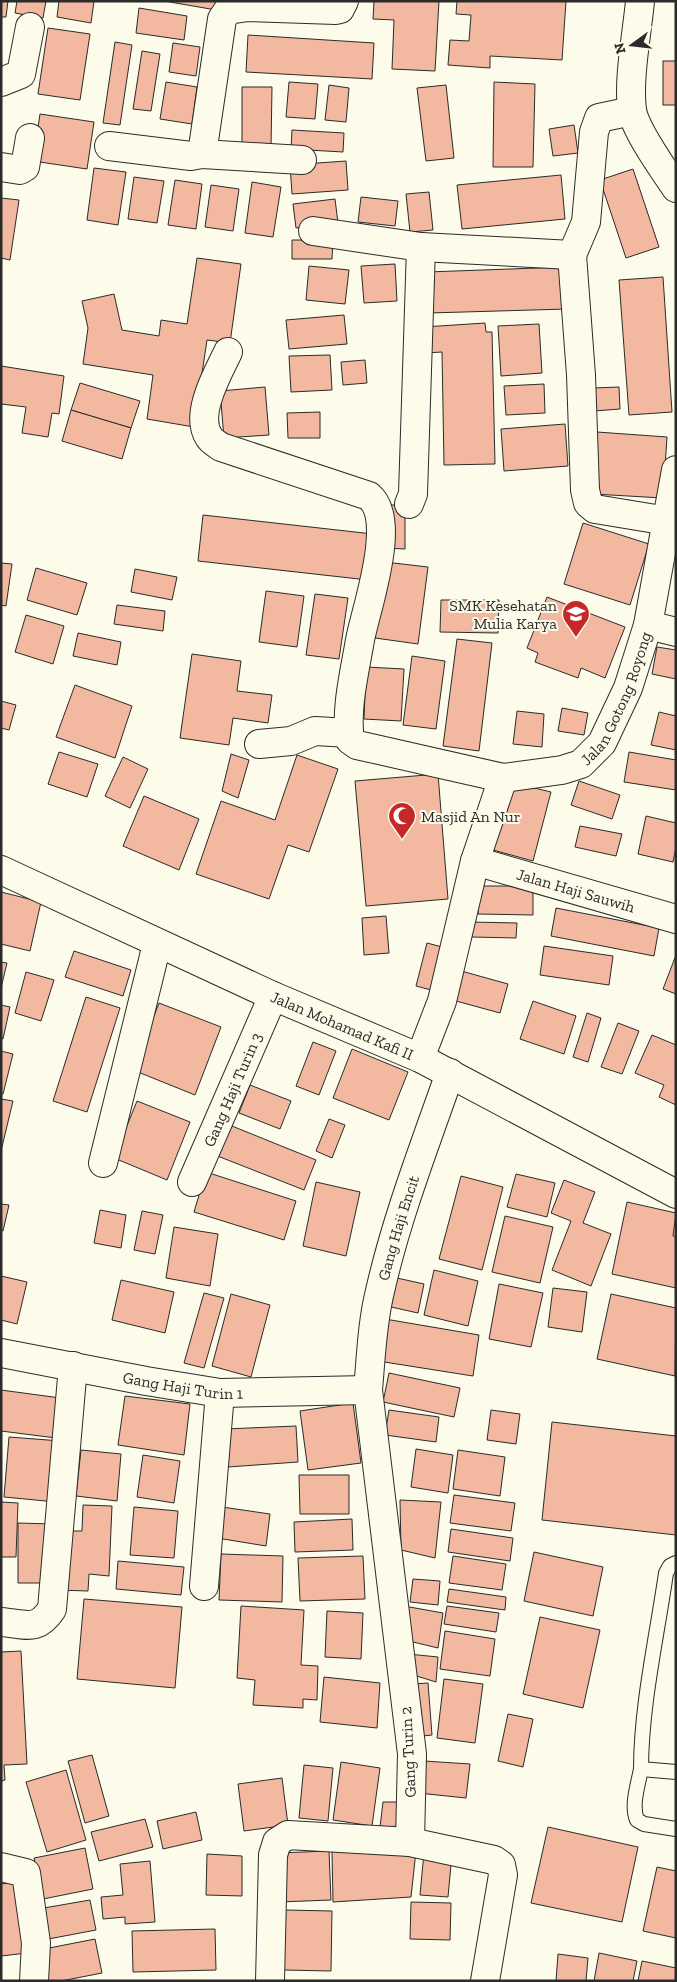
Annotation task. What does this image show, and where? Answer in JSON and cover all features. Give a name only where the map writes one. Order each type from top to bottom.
[{"type":"street","points":[[202,154],[222,19],[228,10],[248,7],[336,10],[340,9],[344,1]]},
{"type":"street","points":[[640,1],[632,111],[650,149],[676,188]]},
{"type":"street","points":[[1,82],[21,74],[30,27]]},
{"type":"street","points":[[632,111],[598,118],[594,132],[586,222],[572,256],[581,375],[585,490],[588,503],[595,509],[668,521]]},
{"type":"street","points":[[1,167],[20,170],[25,167],[30,138]]},
{"type":"street","points":[[109,146],[191,156],[202,154],[302,160]]},
{"type":"street","points":[[313,231],[421,247],[572,256]]},
{"type":"street","points":[[409,504],[413,494],[421,247]]},
{"type":"street","points":[[228,352],[209,391],[205,410],[205,425],[209,438],[221,447],[369,496],[378,505],[381,546],[360,639],[349,713],[350,740],[357,745],[502,778],[476,861],[442,1001],[424,1047]]},
{"type":"street","name":"Jalan Gotong Royong","points":[[502,778],[562,770],[581,764],[602,744],[628,688],[648,625],[676,470]]},
{"type":"street","points":[[648,625],[676,632]]},
{"type":"street","points":[[260,744],[291,741],[315,731],[349,732]]},
{"type":"street","name":"Jalan Haji Sauwih","points":[[476,861],[676,919]]},
{"type":"street","name":"Jalan Mohamad Kafi II","points":[[1,870],[273,996],[424,1047],[450,1073],[676,1194]]},
{"type":"street","points":[[103,1163],[158,944]]},
{"type":"street","name":"Gang Haji Turin 3","points":[[192,1182],[273,996]]},
{"type":"street","name":"Gang Haji Encit","points":[[368,1390],[379,1292],[406,1199],[450,1073]]},
{"type":"street","name":"Gang Haji Turin 1","points":[[1,1353],[220,1393],[368,1390]]},
{"type":"street","points":[[1,1622],[34,1625],[44,1621],[52,1609],[72,1366]]},
{"type":"street","name":"Gang Turin 2","points":[[368,1390],[412,1754],[410,1842]]},
{"type":"street","points":[[204,1586],[220,1393]]},
{"type":"street","points":[[270,1981],[273,1855],[277,1842],[288,1835],[410,1842],[494,1860],[501,1865],[503,1875],[485,1981]]},
{"type":"street","points":[[1,1867],[26,1873],[36,1943],[34,1981]]},
{"type":"lane","points":[[676,1563],[670,1566],[666,1573],[644,1723],[641,1769],[634,1814],[637,1820],[644,1824],[676,1829]]},
{"type":"lane","points":[[641,1769],[676,1772]]},
{"type":"building","points":[[1,1],[8,1],[6,17],[1,17]]},
{"type":"building","points":[[17,1],[46,1],[43,18],[15,13]]},
{"type":"building","points":[[59,1],[94,1],[91,23],[57,17]]},
{"type":"building","points":[[164,1],[224,1],[222,11]]},
{"type":"building","points":[[374,1],[439,1],[435,71],[392,69],[394,20],[373,19]]},
{"type":"building","points":[[457,1],[566,1],[562,60],[490,56],[490,68],[448,65],[450,40],[469,41],[471,15],[456,14]]},
{"type":"building","points":[[139,8],[187,16],[184,40],[136,33]]},
{"type":"building","points":[[48,28],[90,34],[80,100],[38,94]]},
{"type":"building","points":[[248,35],[374,43],[372,79],[246,72]]},
{"type":"building","points":[[115,42],[132,45],[120,125],[103,123]]},
{"type":"building","points":[[173,43],[200,47],[196,76],[169,72]]},
{"type":"building","points":[[142,51],[160,54],[151,111],[133,109]]},
{"type":"building","points":[[663,61],[676,61],[676,105],[663,105]]},
{"type":"building","points":[[166,82],[197,87],[192,124],[160,119]]},
{"type":"building","points":[[289,82],[318,84],[315,119],[286,117]]},
{"type":"building","points":[[494,82],[535,84],[533,167],[493,167]]},
{"type":"building","points":[[329,85],[349,88],[346,122],[325,120]]},
{"type":"building","points":[[446,85],[454,158],[426,161],[417,88]]},
{"type":"building","points":[[242,87],[272,87],[271,148],[242,148]]},
{"type":"building","points":[[40,114],[94,122],[87,169],[33,161]]},
{"type":"building","points":[[574,125],[578,153],[553,156],[549,129]]},
{"type":"building","points":[[292,130],[344,133],[343,152],[291,149]]},
{"type":"building","points":[[346,161],[348,190],[292,194],[290,165]]},
{"type":"building","points":[[94,168],[126,172],[118,225],[87,220]]},
{"type":"building","points":[[633,169],[659,247],[626,258],[600,180]]},
{"type":"building","points":[[561,175],[565,219],[462,229],[457,185]]},
{"type":"building","points":[[134,177],[164,181],[157,223],[128,219]]},
{"type":"building","points":[[175,180],[202,184],[196,229],[168,225]]},
{"type":"building","points":[[252,182],[281,187],[273,237],[245,233]]},
{"type":"building","points":[[211,185],[239,189],[233,231],[205,227]]},
{"type":"building","points":[[429,192],[433,230],[410,232],[406,194]]},
{"type":"building","points":[[361,197],[398,201],[395,226],[358,222]]},
{"type":"building","points":[[1,198],[19,200],[10,260],[1,258]]},
{"type":"building","points":[[335,199],[338,223],[296,228],[293,204]]},
{"type":"building","points":[[292,240],[333,240],[332,259],[292,259]]},
{"type":"building","points":[[197,258],[241,264],[230,343],[207,340],[194,427],[147,419],[153,375],[83,364],[88,328],[82,301],[114,294],[122,330],[159,336],[161,320],[187,324]]},
{"type":"building","points":[[395,264],[397,301],[364,303],[361,266]]},
{"type":"building","points":[[309,266],[349,270],[345,304],[306,300]]},
{"type":"building","points":[[566,267],[567,309],[429,313],[427,272]]},
{"type":"building","points":[[663,277],[672,412],[629,415],[619,280]]},
{"type":"building","points":[[344,315],[347,344],[289,349],[286,320]]},
{"type":"building","points":[[485,323],[486,332],[492,332],[495,464],[444,465],[442,352],[425,353],[424,327]]},
{"type":"building","points":[[539,324],[542,373],[501,376],[498,326]]},
{"type":"building","points":[[330,355],[332,390],[291,392],[289,356]]},
{"type":"building","points":[[365,360],[367,383],[343,385],[341,362]]},
{"type":"building","points":[[1,366],[64,376],[59,414],[52,413],[48,437],[22,433],[26,407],[1,404]]},
{"type":"building","points":[[80,383],[140,401],[131,428],[71,410]]},
{"type":"building","points":[[544,384],[545,413],[506,415],[504,386]]},
{"type":"building","points":[[265,387],[269,435],[224,438],[220,391]]},
{"type":"building","points":[[619,387],[620,409],[594,411],[593,388]]},
{"type":"building","points":[[71,410],[131,428],[122,459],[62,441]]},
{"type":"building","points":[[320,412],[320,438],[288,438],[287,413]]},
{"type":"building","points":[[565,424],[568,466],[504,471],[501,429]]},
{"type":"building","points":[[597,432],[667,437],[663,498],[593,494]]},
{"type":"building","points":[[386,505],[405,505],[405,549],[385,548]]},
{"type":"building","points":[[203,515],[373,534],[368,580],[198,561]]},
{"type":"building","points":[[583,523],[649,544],[630,605],[564,584]]},
{"type":"building","points":[[385,562],[428,567],[418,644],[375,638]]},
{"type":"building","points":[[1,563],[12,564],[6,606],[1,605]]},
{"type":"building","points":[[36,568],[87,583],[77,615],[27,600]]},
{"type":"building","points":[[135,569],[177,577],[172,600],[131,592]]},
{"type":"building","points":[[266,591],[304,596],[297,647],[259,642]]},
{"type":"building","points":[[315,594],[348,598],[339,659],[306,655]]},
{"type":"building","name":"SMK Kesehatan Mulia Karya","points":[[547,597],[625,627],[605,678],[581,668],[578,678],[535,662],[538,653],[527,648]]},
{"type":"building","points":[[441,600],[499,600],[498,633],[440,632]]},
{"type":"building","points":[[117,605],[165,611],[163,631],[114,624]]},
{"type":"building","points":[[26,615],[64,626],[53,664],[15,652]]},
{"type":"building","points":[[78,633],[121,642],[117,665],[73,656]]},
{"type":"building","points":[[457,639],[492,643],[479,751],[443,746]]},
{"type":"building","points":[[657,647],[676,650],[676,679],[652,674]]},
{"type":"building","points":[[192,654],[241,661],[237,691],[272,695],[268,723],[233,718],[229,745],[180,738]]},
{"type":"building","points":[[412,656],[445,661],[436,729],[403,725]]},
{"type":"building","points":[[366,667],[404,669],[401,721],[364,719]]},
{"type":"building","points":[[75,685],[132,706],[115,758],[56,737]]},
{"type":"building","points":[[1,701],[16,705],[9,730],[1,728]]},
{"type":"building","points":[[562,708],[588,713],[584,735],[558,731]]},
{"type":"building","points":[[517,711],[544,714],[542,747],[513,744]]},
{"type":"building","points":[[659,712],[676,716],[676,750],[651,745]]},
{"type":"building","points":[[59,752],[98,764],[87,797],[48,784]]},
{"type":"building","points":[[629,752],[676,760],[676,790],[624,782]]},
{"type":"building","points":[[231,754],[249,760],[238,798],[222,791]]},
{"type":"building","points":[[297,755],[338,769],[309,852],[288,845],[269,899],[196,874],[221,801],[275,820]]},
{"type":"building","points":[[123,757],[148,769],[130,808],[105,796]]},
{"type":"building","name":"Masjid An Nur","points":[[438,774],[448,899],[366,906],[355,781]]},
{"type":"building","points":[[579,781],[620,795],[612,819],[571,805]]},
{"type":"building","points":[[510,782],[551,792],[533,861],[493,850]]},
{"type":"building","points":[[144,796],[199,819],[179,870],[123,846]]},
{"type":"building","points":[[646,816],[676,823],[676,847],[673,862],[638,854]]},
{"type":"building","points":[[580,826],[622,834],[616,856],[575,847]]},
{"type":"building","points":[[479,886],[533,886],[533,915],[478,914]]},
{"type":"building","points":[[1,892],[41,902],[30,951],[1,944]]},
{"type":"building","points":[[556,908],[659,928],[654,956],[551,936]]},
{"type":"building","points":[[386,916],[389,953],[364,955],[362,918]]},
{"type":"building","points":[[471,922],[517,923],[516,938],[471,937]]},
{"type":"building","points":[[427,943],[446,948],[435,991],[416,986]]},
{"type":"building","points":[[544,946],[613,956],[609,985],[540,975]]},
{"type":"building","points":[[74,951],[131,970],[123,996],[65,977]]},
{"type":"building","points":[[676,955],[676,994],[663,989]]},
{"type":"building","points":[[1,962],[7,963],[1,988]]},
{"type":"building","points":[[454,969],[508,984],[500,1013],[445,998]]},
{"type":"building","points":[[26,972],[54,980],[41,1021],[15,1013]]},
{"type":"building","points":[[86,997],[120,1008],[87,1112],[53,1101]]},
{"type":"building","points":[[533,1001],[576,1016],[564,1054],[520,1039]]},
{"type":"building","points":[[159,1003],[221,1027],[195,1095],[133,1070]]},
{"type":"building","points":[[1,1005],[10,1007],[3,1039],[1,1038]]},
{"type":"building","points":[[587,1013],[601,1018],[588,1062],[573,1057]]},
{"type":"building","points":[[618,1023],[639,1031],[622,1074],[601,1067]]},
{"type":"building","points":[[652,1035],[676,1045],[676,1105],[659,1097],[664,1085],[635,1073]]},
{"type":"building","points":[[313,1042],[336,1051],[319,1095],[296,1086]]},
{"type":"building","points":[[352,1049],[408,1072],[389,1120],[333,1098]]},
{"type":"building","points":[[1,1051],[13,1054],[3,1094],[1,1094]]},
{"type":"building","points":[[250,1085],[291,1101],[280,1129],[239,1113]]},
{"type":"building","points":[[1,1099],[13,1101],[1,1151]]},
{"type":"building","points":[[137,1101],[190,1122],[167,1180],[114,1158]]},
{"type":"building","points":[[329,1119],[345,1125],[332,1158],[316,1151]]},
{"type":"building","points":[[227,1124],[316,1160],[304,1190],[215,1155]]},
{"type":"building","points":[[206,1172],[296,1201],[284,1240],[194,1212]]},
{"type":"building","points":[[516,1174],[555,1183],[547,1217],[507,1207]]},
{"type":"building","points":[[461,1176],[503,1187],[482,1270],[439,1259]]},
{"type":"building","points":[[564,1180],[595,1192],[583,1223],[611,1234],[591,1286],[552,1270],[571,1221],[551,1213]]},
{"type":"building","points":[[316,1182],[360,1192],[346,1256],[303,1246]]},
{"type":"building","points":[[627,1202],[676,1213],[673,1236],[676,1236],[676,1288],[612,1274]]},
{"type":"building","points":[[1,1204],[9,1205],[3,1231],[1,1230]]},
{"type":"building","points":[[100,1210],[126,1215],[121,1248],[94,1243]]},
{"type":"building","points":[[142,1211],[163,1215],[155,1254],[134,1250]]},
{"type":"building","points":[[505,1216],[553,1227],[540,1283],[492,1272]]},
{"type":"building","points":[[174,1227],[218,1234],[210,1286],[166,1278]]},
{"type":"building","points":[[434,1270],[478,1281],[468,1326],[424,1315]]},
{"type":"building","points":[[1,1276],[27,1282],[17,1324],[1,1320]]},
{"type":"building","points":[[397,1278],[424,1284],[418,1313],[391,1307]]},
{"type":"building","points":[[121,1280],[174,1292],[165,1333],[112,1320]]},
{"type":"building","points":[[499,1284],[543,1293],[531,1347],[489,1339]]},
{"type":"building","points":[[553,1288],[587,1292],[582,1332],[548,1327]]},
{"type":"building","points":[[204,1293],[224,1298],[204,1368],[184,1363]]},
{"type":"building","points":[[231,1294],[270,1305],[251,1377],[212,1366]]},
{"type":"building","points":[[611,1294],[676,1308],[675,1376],[597,1359]]},
{"type":"building","points":[[385,1319],[479,1335],[473,1376],[378,1361]]},
{"type":"building","points":[[389,1373],[460,1388],[454,1417],[383,1402]]},
{"type":"building","points":[[1,1390],[68,1399],[64,1439],[1,1431]]},
{"type":"building","points":[[125,1396],[190,1404],[184,1455],[118,1445]]},
{"type":"building","points":[[353,1403],[361,1463],[308,1470],[300,1411]]},
{"type":"building","points":[[389,1410],[439,1417],[436,1442],[385,1435]]},
{"type":"building","points":[[491,1410],[520,1414],[516,1444],[487,1440]]},
{"type":"building","points":[[552,1422],[676,1436],[676,1535],[542,1520]]},
{"type":"building","points":[[296,1426],[298,1462],[228,1467],[225,1429]]},
{"type":"building","points":[[9,1437],[61,1441],[56,1502],[4,1497]]},
{"type":"building","points":[[416,1449],[453,1455],[448,1493],[411,1487]]},
{"type":"building","points":[[81,1450],[121,1454],[117,1501],[76,1496]]},
{"type":"building","points":[[458,1450],[505,1457],[500,1496],[453,1489]]},
{"type":"building","points":[[143,1455],[180,1461],[174,1503],[137,1497]]},
{"type":"building","points":[[299,1475],[349,1475],[349,1514],[300,1514]]},
{"type":"building","points":[[454,1495],[515,1503],[511,1531],[450,1523]]},
{"type":"building","points":[[400,1500],[441,1502],[435,1558],[401,1550]]},
{"type":"building","points":[[1,1502],[18,1503],[16,1557],[1,1557]]},
{"type":"building","points":[[83,1505],[112,1506],[109,1576],[89,1574],[88,1591],[58,1590],[61,1531],[82,1531]]},
{"type":"building","points":[[134,1507],[178,1511],[174,1558],[130,1555]]},
{"type":"building","points":[[222,1507],[270,1514],[266,1546],[217,1538]]},
{"type":"building","points":[[352,1519],[353,1550],[295,1552],[294,1522]]},
{"type":"building","points":[[18,1523],[52,1524],[52,1583],[18,1583]]},
{"type":"building","points":[[451,1529],[513,1538],[510,1561],[448,1552]]},
{"type":"building","points":[[534,1552],[603,1567],[593,1616],[524,1601]]},
{"type":"building","points":[[221,1554],[283,1556],[282,1602],[219,1600]]},
{"type":"building","points":[[363,1556],[365,1599],[300,1601],[298,1558]]},
{"type":"building","points":[[453,1556],[506,1564],[502,1590],[449,1583]]},
{"type":"building","points":[[118,1561],[184,1567],[181,1595],[116,1589]]},
{"type":"building","points":[[413,1579],[440,1581],[438,1605],[410,1602]]},
{"type":"building","points":[[449,1589],[506,1597],[505,1610],[447,1602]]},
{"type":"building","points":[[84,1599],[182,1607],[175,1688],[77,1679]]},
{"type":"building","points":[[241,1606],[304,1610],[301,1665],[318,1666],[317,1700],[303,1699],[303,1708],[253,1705],[255,1680],[237,1678]]},
{"type":"building","points":[[404,1606],[443,1613],[438,1648],[409,1641]]},
{"type":"building","points":[[447,1606],[499,1613],[496,1632],[444,1624]]},
{"type":"building","points":[[327,1611],[363,1613],[361,1659],[325,1657]]},
{"type":"building","points":[[540,1617],[600,1630],[583,1708],[523,1694]]},
{"type":"building","points":[[445,1631],[495,1639],[490,1676],[440,1669]]},
{"type":"building","points":[[21,1651],[27,1764],[4,1765],[5,1780],[1,1781],[1,1652]]},
{"type":"building","points":[[408,1654],[438,1657],[436,1682],[407,1673]]},
{"type":"building","points":[[324,1677],[380,1683],[377,1728],[320,1722]]},
{"type":"building","points":[[444,1679],[483,1684],[475,1743],[437,1738]]},
{"type":"building","points":[[428,1683],[432,1735],[414,1737],[413,1684]]},
{"type":"building","points":[[508,1714],[533,1719],[523,1767],[498,1761]]},
{"type":"building","points":[[92,1755],[109,1816],[85,1823],[68,1761]]},
{"type":"building","points":[[424,1761],[470,1764],[466,1798],[418,1793]]},
{"type":"building","points":[[341,1762],[380,1768],[372,1826],[333,1820]]},
{"type":"building","points":[[304,1765],[333,1768],[328,1821],[299,1818]]},
{"type":"building","points":[[66,1770],[86,1840],[47,1852],[26,1782]]},
{"type":"building","points":[[282,1778],[288,1825],[244,1831],[238,1784]]},
{"type":"building","points":[[383,1802],[404,1802],[404,1826],[380,1827]]},
{"type":"building","points":[[196,1812],[202,1840],[163,1849],[157,1821]]},
{"type":"building","points":[[145,1819],[153,1847],[99,1861],[91,1832]]},
{"type":"building","points":[[548,1827],[638,1847],[622,1922],[531,1903]]},
{"type":"building","points":[[85,1848],[93,1889],[43,1899],[34,1858]]},
{"type":"building","points":[[329,1851],[331,1900],[279,1902],[277,1853]]},
{"type":"building","points":[[332,1851],[416,1851],[411,1897],[333,1902]]},
{"type":"building","points":[[424,1852],[452,1854],[448,1897],[420,1895]]},
{"type":"building","points":[[207,1854],[242,1856],[242,1896],[206,1895]]},
{"type":"building","points":[[150,1861],[155,1922],[125,1924],[125,1917],[103,1919],[101,1897],[123,1895],[120,1864]]},
{"type":"building","points":[[657,1867],[676,1871],[676,1938],[643,1931]]},
{"type":"building","points":[[18,1882],[27,1953],[1,1956],[1,1884]]},
{"type":"building","points":[[90,1900],[96,1930],[43,1940],[38,1909]]},
{"type":"building","points":[[411,1902],[451,1903],[450,1940],[410,1939]]},
{"type":"building","points":[[285,1910],[332,1911],[331,1971],[283,1970]]},
{"type":"building","points":[[215,1929],[216,1970],[133,1972],[132,1931]]},
{"type":"building","points":[[95,1939],[102,1973],[61,1981],[45,1981],[39,1950]]},
{"type":"building","points":[[599,1953],[637,1961],[633,1981],[594,1981]]},
{"type":"building","points":[[558,1954],[588,1958],[586,1981],[556,1981]]},
{"type":"building","points":[[642,1961],[676,1968],[676,1981],[638,1981]]},
{"type":"place","name":"SMK Kesehatan Mulia Karya","points":[[576,638]]},
{"type":"place","name":"Masjid An Nur","points":[[402,840]]}]
